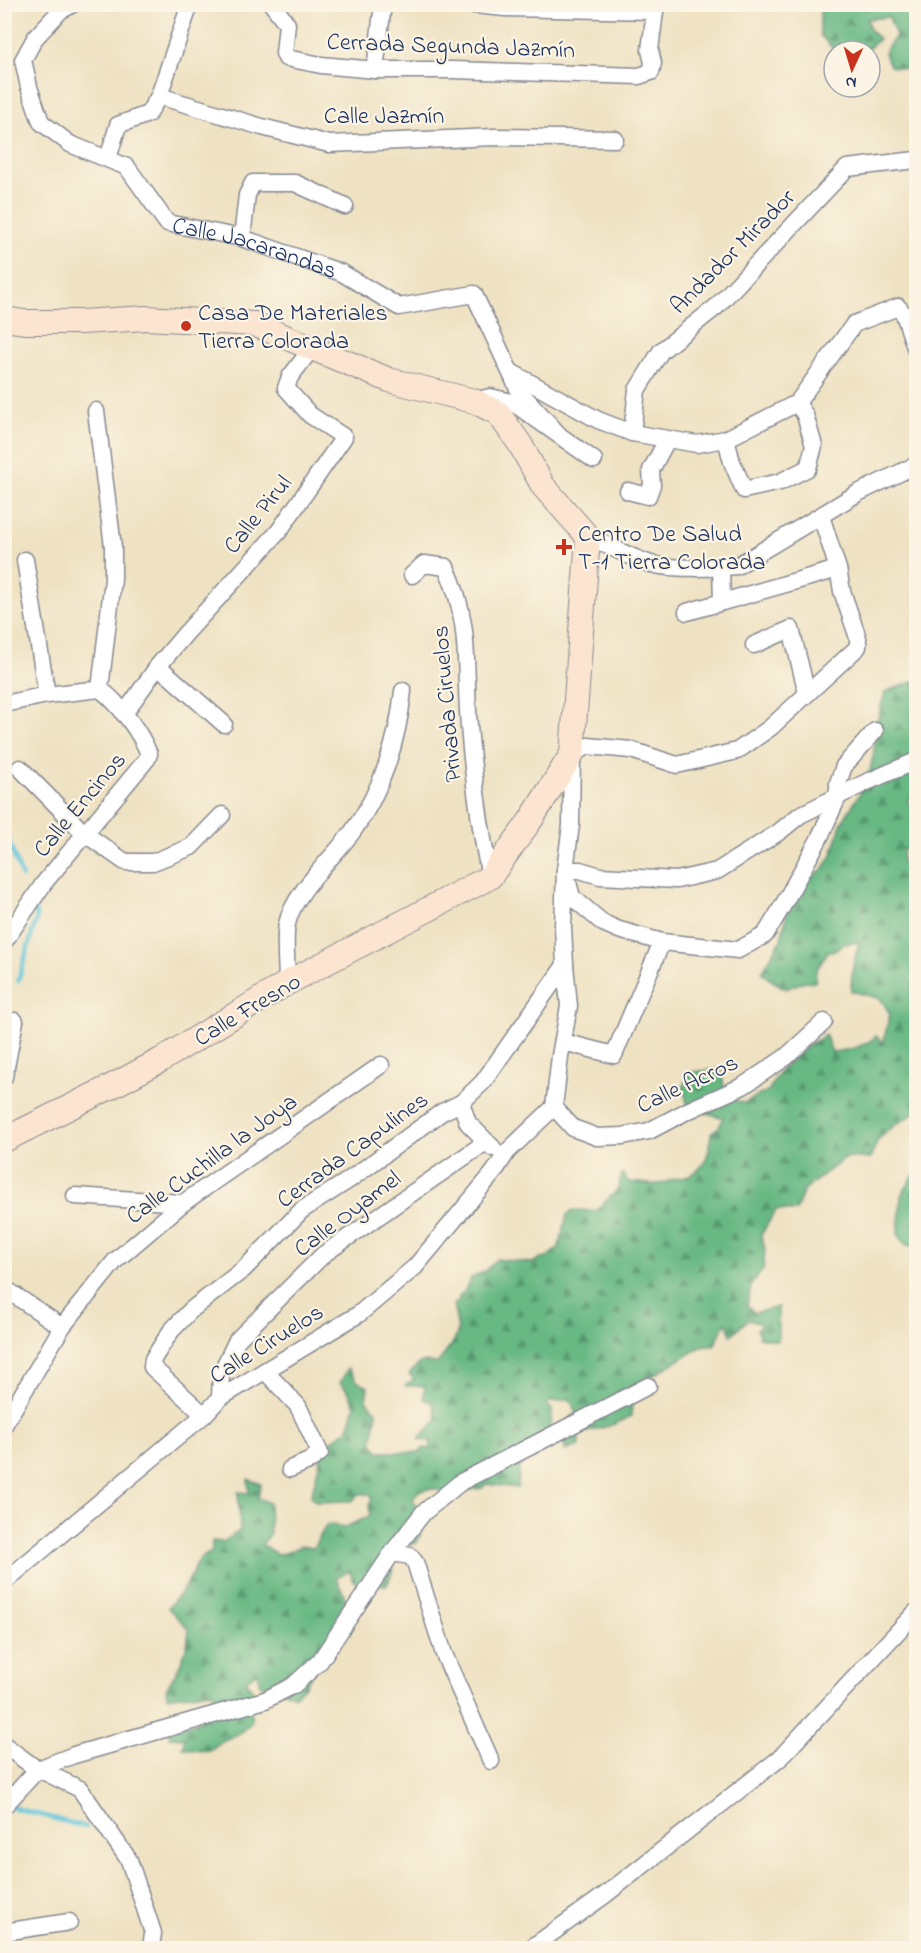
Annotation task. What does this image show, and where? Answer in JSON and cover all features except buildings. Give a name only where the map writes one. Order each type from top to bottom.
[{"type":"street","name":"Calle Jacarandas","points":[[73,4],[60,11],[35,38],[23,60],[28,87],[41,122],[70,144],[127,167],[167,223],[242,238],[342,273],[399,307],[474,294],[519,390],[559,435]]},
{"type":"street","points":[[108,159],[118,125],[148,114],[159,96],[190,4]]},
{"type":"street","name":"Cerrada Segunda Jazmín","points":[[272,4],[287,24],[284,53],[286,58],[321,65],[375,70],[639,76],[651,72],[653,63],[650,50],[655,8]]},
{"type":"street","points":[[375,70],[383,4]]},
{"type":"street","points":[[465,4],[655,8]]},
{"type":"street","name":"Calle Jazmín","points":[[159,96],[262,127],[329,144],[495,137],[615,139]]},
{"type":"street","name":"Andador Mirador","points":[[632,433],[637,390],[661,351],[716,307],[847,168],[916,160]]},
{"type":"street","points":[[242,238],[247,195],[253,183],[295,183],[345,206]]},
{"type":"street","points":[[512,372],[598,420],[632,433],[697,444],[726,440],[797,403],[817,372],[854,324],[898,308],[904,314],[916,350]]},
{"type":"street","points":[[4,319],[24,322],[81,322],[146,318],[254,324],[389,380],[474,401],[498,413],[520,444],[543,486],[588,537],[650,564],[722,568],[737,566],[858,493],[916,465]]},
{"type":"street","name":"Calle Pirul","points":[[124,714],[158,666],[279,531],[344,437],[310,415],[286,388],[291,377],[312,348]]},
{"type":"street","points":[[474,401],[490,398],[512,402],[594,460]]},
{"type":"street","points":[[726,440],[732,462],[744,490],[780,482],[808,468],[814,446],[806,415],[797,403]]},
{"type":"street","points":[[4,704],[47,695],[100,688],[113,579],[113,547],[96,411]]},
{"type":"street","points":[[628,491],[648,496],[652,485],[651,470],[668,440]]},
{"type":"street","points":[[490,877],[530,821],[572,754],[588,746],[631,750],[677,765],[737,751],[770,728],[858,647],[858,638],[842,591],[838,569],[820,516]]},
{"type":"street","points":[[461,1103],[468,1123],[496,1151],[507,1152],[554,1107],[569,1006],[563,927],[565,870],[571,825],[572,754],[588,537]]},
{"type":"street","points":[[25,561],[47,695]]},
{"type":"street","name":"Privada Ciruelos","points":[[412,574],[424,564],[446,567],[456,589],[464,620],[469,725],[484,847],[490,877]]},
{"type":"street","points":[[722,568],[722,602]]},
{"type":"street","points":[[687,612],[838,569]]},
{"type":"street","points":[[754,645],[791,629],[807,693]]},
{"type":"street","points":[[158,666],[224,724]]},
{"type":"street","name":"Calle Encinos","points":[[4,942],[44,883],[149,754],[124,714],[100,688]]},
{"type":"street","points":[[287,983],[286,924],[297,900],[353,830],[368,806],[391,754],[403,691]]},
{"type":"street","points":[[565,870],[572,897],[603,923],[662,942],[738,950],[765,935],[818,841],[838,797],[838,783],[844,766],[875,730]]},
{"type":"street","points":[[565,870],[580,870],[600,876],[677,880],[717,871],[779,832],[800,815],[916,761]]},
{"type":"street","points":[[20,768],[84,832],[100,846],[125,862],[153,862],[191,847],[222,815]]},
{"type":"street","name":"Calle Fresno","points":[[4,1140],[160,1060],[287,983],[490,877]]},
{"type":"street","points":[[563,1042],[614,1055],[662,942]]},
{"type":"street","name":"Cerrada Capulines","points":[[204,1415],[152,1367],[153,1359],[171,1332],[191,1310],[244,1269],[302,1210],[349,1180],[442,1112],[461,1103],[483,1082],[565,965]]},
{"type":"street","points":[[4,1077],[15,1021]]},
{"type":"street","name":"Calle Acros","points":[[554,1107],[573,1128],[597,1137],[623,1136],[649,1131],[743,1086],[786,1058],[824,1022]]},
{"type":"street","name":"Calle Cuchilla la Joya","points":[[4,1425],[62,1327],[115,1261],[183,1203],[381,1065]]},
{"type":"street","name":"Calle Oyamel","points":[[220,1398],[221,1373],[237,1340],[324,1254],[486,1142]]},
{"type":"street","name":"Calle Ciruelos","points":[[4,1582],[204,1415],[220,1398],[360,1314],[415,1267],[494,1172],[507,1152]]},
{"type":"street","points":[[75,1196],[183,1203]]},
{"type":"street","points":[[4,1288],[62,1327]]},
{"type":"street","points":[[265,1371],[298,1406],[320,1453],[309,1461],[290,1469]]},
{"type":"street","points":[[8,1803],[38,1769],[74,1755],[265,1700],[294,1685],[320,1661],[392,1553],[423,1513],[460,1482],[648,1386]]},
{"type":"street","points":[[392,1553],[410,1556],[415,1562],[444,1654],[491,1761]]},
{"type":"street","points":[[531,1948],[605,1895],[779,1760],[916,1612]]},
{"type":"street","points":[[4,1745],[38,1769],[80,1789],[129,1860],[153,1933],[151,1948]]},
{"type":"street","points":[[4,1932],[69,1922]]},
{"type":"green space","points":[[820,5],[916,5],[916,71],[890,66],[884,52],[896,36],[889,17],[867,19],[870,30],[879,39],[824,39],[820,35]]},
{"type":"green space","points":[[916,680],[916,793],[907,801],[916,809],[916,845],[903,850],[902,862],[916,875],[916,1112],[891,1128],[878,1140],[870,1159],[847,1157],[804,1190],[796,1211],[776,1210],[761,1235],[765,1249],[763,1270],[752,1283],[747,1305],[754,1313],[778,1307],[778,1341],[759,1337],[757,1329],[762,1324],[749,1319],[731,1335],[726,1322],[714,1346],[704,1345],[637,1385],[631,1417],[579,1434],[579,1446],[565,1451],[562,1425],[576,1413],[570,1399],[546,1403],[552,1410],[551,1428],[535,1445],[531,1459],[525,1459],[519,1470],[518,1488],[486,1484],[482,1488],[468,1490],[454,1496],[433,1489],[418,1493],[413,1498],[424,1525],[417,1543],[395,1548],[389,1563],[394,1568],[387,1585],[378,1585],[362,1591],[353,1580],[350,1571],[336,1577],[350,1608],[305,1686],[294,1696],[282,1690],[260,1685],[257,1672],[246,1681],[259,1700],[251,1710],[251,1723],[238,1734],[224,1740],[207,1752],[183,1748],[185,1738],[169,1737],[171,1729],[200,1721],[206,1708],[218,1705],[212,1691],[167,1697],[166,1689],[182,1663],[189,1629],[168,1608],[186,1585],[201,1558],[212,1552],[212,1541],[223,1542],[240,1530],[238,1492],[249,1493],[248,1479],[261,1484],[258,1498],[269,1503],[270,1533],[262,1545],[277,1554],[286,1553],[300,1546],[313,1548],[327,1524],[345,1527],[370,1516],[369,1505],[372,1497],[370,1494],[359,1494],[352,1501],[317,1502],[311,1497],[323,1447],[348,1429],[355,1406],[348,1391],[340,1383],[348,1368],[358,1382],[368,1387],[366,1400],[377,1412],[372,1441],[379,1452],[420,1452],[424,1448],[430,1449],[431,1441],[419,1439],[437,1420],[433,1403],[423,1398],[425,1386],[405,1386],[414,1379],[409,1374],[421,1362],[438,1363],[452,1345],[458,1329],[453,1305],[459,1300],[459,1296],[464,1292],[471,1278],[485,1271],[497,1259],[532,1263],[541,1258],[545,1259],[559,1247],[567,1215],[574,1210],[596,1211],[618,1189],[622,1173],[629,1182],[654,1184],[684,1177],[698,1170],[703,1165],[709,1151],[711,1133],[719,1127],[723,1118],[688,1107],[683,1086],[691,1072],[721,1069],[726,1098],[744,1103],[769,1090],[780,1070],[825,1034],[832,1052],[861,1045],[876,1036],[883,1043],[890,1014],[881,999],[851,991],[852,971],[859,942],[843,944],[835,951],[828,951],[816,971],[815,982],[805,981],[786,989],[762,972],[781,940],[791,893],[824,868],[832,855],[841,824],[868,780],[874,752],[875,729],[885,692]]},
{"type":"green space","points":[[913,1176],[916,1176],[916,1248],[905,1244],[898,1235],[901,1196]]},
{"type":"waterway","points":[[4,829],[22,877]]},
{"type":"waterway","points":[[18,981],[37,917],[33,906]]},
{"type":"waterway","points":[[10,1805],[86,1827]]},
{"type":"place","name":"Casa De Materiales Tierra Colorada","points":[[186,326]]},
{"type":"place","name":"Centro De Salud T-1 Tierra Colorada","points":[[564,547]]}]
